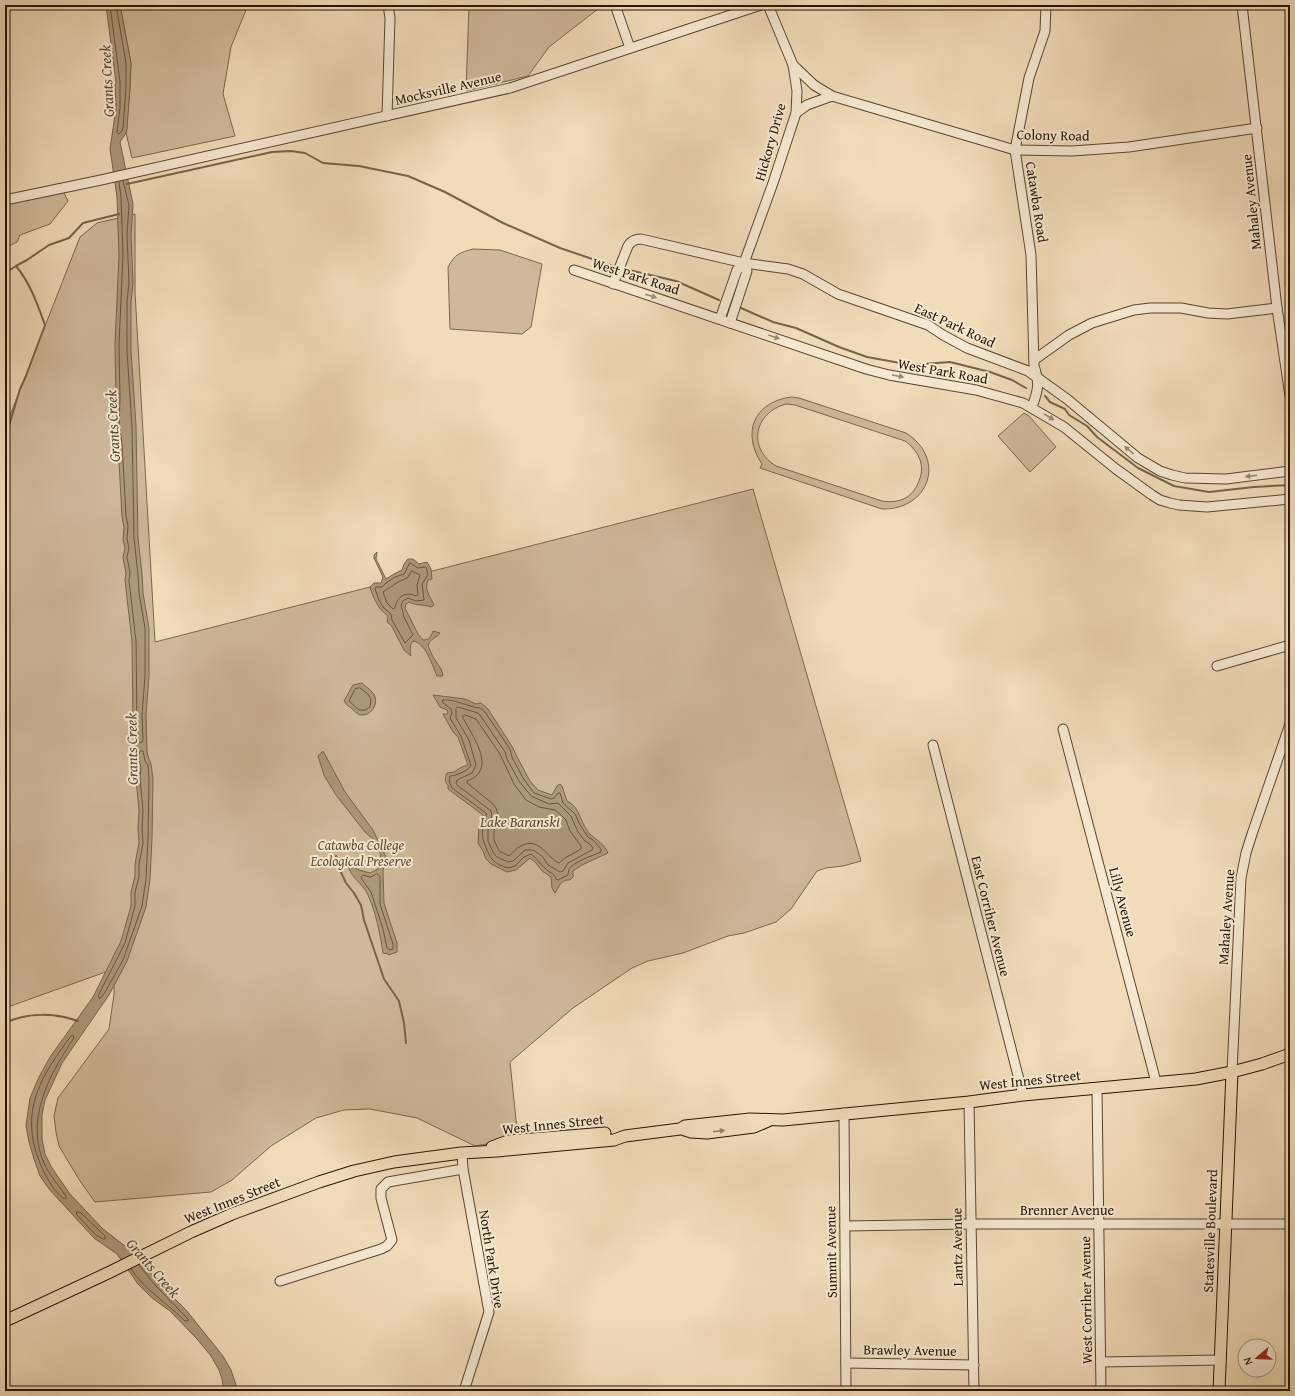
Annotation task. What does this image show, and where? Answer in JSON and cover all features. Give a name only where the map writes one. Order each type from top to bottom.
[{"type":"main road","name":"West Innes Street","points":[[5,1321],[232,1214],[319,1182],[354,1171],[394,1162],[484,1151],[508,1141],[613,1132],[625,1136],[680,1129],[685,1126],[750,1119],[770,1120],[1196,1079],[1232,1072],[1262,1064],[1290,1054]]},
{"type":"main road","name":"Statesville Boulevard","points":[[1219,1391],[1232,1072]]},
{"type":"street","points":[[387,116],[390,18],[388,5]]},
{"type":"street","points":[[615,5],[630,48]]},
{"type":"street","name":"Mocksville Avenue","points":[[5,200],[134,173],[510,88],[761,5]]},
{"type":"street","name":"Hickory Drive","points":[[720,319],[737,270],[744,263],[796,113],[797,90],[793,65],[768,5]]},
{"type":"street","name":"Catawba Road","points":[[1032,407],[1038,388],[1038,378],[1034,366],[1031,255],[1015,150],[1029,78],[1045,31],[1046,5]]},
{"type":"street","name":"Mahaley Avenue","points":[[1242,5],[1277,308],[1290,396]]},
{"type":"street","name":"Colony Road","points":[[793,65],[814,85],[832,96],[1015,150],[1072,151],[1129,147],[1257,128]]},
{"type":"street","points":[[796,113],[807,106],[832,96]]},
{"type":"street","name":"East Park Road","points":[[613,284],[630,242],[638,239],[744,263],[788,269],[803,274],[838,294],[928,325],[967,348],[1028,371],[1067,399],[1138,458],[1166,473],[1185,478],[1226,479],[1290,471]]},
{"type":"street","name":"Hickory Drive","points":[[730,323],[747,272],[744,263]]},
{"type":"street","name":"West Park Road","points":[[574,270],[866,369],[890,375],[976,390],[1008,398],[1032,407],[1064,427],[1116,470],[1160,500],[1179,505],[1207,508],[1290,498]]},
{"type":"street","points":[[1034,360],[1069,335],[1092,323],[1134,310],[1150,308],[1181,308],[1208,313],[1227,314],[1277,308]]},
{"type":"street","points":[[1217,666],[1290,645]]},
{"type":"street","name":"Mahaley Avenue","points":[[1232,1072],[1241,878],[1250,841],[1290,724]]},
{"type":"street","name":"Lilly Avenue","points":[[1063,729],[1156,1082]]},
{"type":"street","name":"East Corriher Avenue","points":[[933,745],[1023,1095]]},
{"type":"street","name":"West Corriher Avenue","points":[[1097,1088],[1101,1391]]},
{"type":"street","name":"Lantz Avenue","points":[[969,1102],[974,1391]]},
{"type":"street","name":"Summit Avenue","points":[[844,1113],[846,1391]]},
{"type":"street","name":"North Park Drive","points":[[462,1153],[463,1169],[489,1312],[464,1391]]},
{"type":"street","points":[[280,1280],[387,1246],[392,1240],[381,1198],[382,1188],[388,1182],[463,1169]]},
{"type":"street","name":"Brenner Avenue","points":[[845,1226],[970,1224],[1290,1224]]},
{"type":"street","points":[[1101,1362],[1221,1360]]},
{"type":"street","name":"Brawley Avenue","points":[[846,1363],[974,1365]]},
{"type":"green space","points":[[120,5],[248,5],[231,47],[223,94],[235,136],[132,158],[126,133],[131,63]]},
{"type":"green space","points":[[469,5],[603,5],[549,47],[528,76],[466,91]]},
{"type":"green space","points":[[63,191],[68,201],[50,224],[20,235],[17,242],[5,248],[5,203]]},
{"type":"green space","name":"Catawba College Ecological Preserve","points":[[135,214],[135,292],[155,642],[753,489],[861,861],[817,871],[791,909],[776,922],[744,933],[728,936],[683,953],[648,961],[632,968],[573,1008],[510,1062],[518,1139],[475,1146],[417,1118],[370,1109],[344,1110],[316,1118],[271,1146],[232,1180],[211,1192],[95,1202],[80,1181],[59,1146],[54,1116],[58,1098],[109,1029],[114,994],[114,969],[5,1008],[5,428],[80,237],[97,223]]},
{"type":"green space","points":[[473,249],[500,250],[542,264],[531,327],[522,334],[450,329],[448,267],[453,259],[458,255]]},
{"type":"green space","points":[[791,397],[799,398],[906,433],[919,444],[926,456],[929,469],[927,481],[921,492],[911,501],[898,507],[882,509],[760,468],[762,464],[752,441],[752,430],[760,412],[768,405],[778,400]],"holes":[[[786,404],[795,405],[905,441],[916,452],[921,464],[921,476],[914,490],[906,498],[901,500],[889,502],[882,501],[776,466],[767,459],[761,450],[758,441],[758,432],[761,423],[767,415],[775,409]]]},
{"type":"green space","points":[[1024,413],[1029,416],[1056,447],[1030,472],[998,436]]},
{"type":"water","points":[[106,5],[120,5],[131,63],[127,129],[120,142],[133,204],[131,235],[133,283],[131,302],[131,351],[136,426],[138,538],[143,593],[149,628],[149,676],[146,715],[147,752],[151,764],[153,779],[150,879],[146,907],[127,961],[109,995],[62,1063],[45,1100],[42,1115],[42,1139],[45,1154],[52,1168],[70,1194],[103,1229],[138,1256],[158,1282],[186,1310],[223,1356],[231,1370],[238,1391],[224,1391],[219,1370],[211,1356],[197,1339],[170,1311],[152,1298],[138,1284],[117,1254],[94,1238],[49,1189],[40,1176],[29,1142],[26,1126],[30,1098],[39,1077],[50,1057],[93,997],[121,941],[131,906],[131,892],[135,876],[135,864],[139,843],[139,811],[136,779],[137,767],[135,763],[136,749],[133,726],[132,642],[125,580],[126,573],[123,558],[125,548],[123,540],[124,527],[122,517],[118,443],[115,425],[115,344],[119,255],[117,197],[110,149],[116,108],[116,83]]},
{"type":"water","points":[[377,552],[376,559],[386,579],[402,570],[408,559],[413,559],[419,564],[427,562],[431,569],[432,579],[428,580],[427,587],[428,593],[434,605],[431,607],[409,602],[406,604],[405,608],[418,634],[423,640],[429,638],[433,631],[440,633],[430,641],[428,646],[441,669],[442,676],[437,676],[428,655],[418,643],[413,641],[411,644],[411,656],[404,650],[391,625],[387,622],[388,616],[379,607],[370,587],[374,583],[381,583],[383,577],[374,558],[374,555]]},
{"type":"water","points":[[362,683],[373,693],[376,700],[372,710],[364,715],[356,712],[344,701],[353,685]]},
{"type":"water","name":"Lake Baranski","points":[[433,695],[465,699],[476,704],[481,703],[488,709],[513,748],[530,781],[538,790],[552,795],[557,786],[560,784],[567,801],[575,807],[587,831],[603,845],[608,853],[582,865],[573,871],[573,877],[570,880],[562,882],[555,893],[552,888],[551,877],[542,871],[530,858],[516,870],[507,872],[491,864],[486,859],[478,843],[479,827],[483,815],[448,789],[445,779],[447,773],[454,772],[468,765],[458,737],[453,732],[443,714],[448,714],[447,710],[440,707]]},
{"type":"water","points":[[323,751],[345,792],[373,830],[386,857],[383,871],[384,903],[397,943],[397,952],[388,955],[383,953],[381,938],[371,902],[366,891],[351,873],[348,864],[359,870],[370,873],[378,869],[381,855],[374,840],[365,832],[336,795],[324,775],[318,756]]},
{"type":"waterway","points":[[127,184],[272,152],[291,151],[305,153],[323,163],[359,166],[408,176],[445,192],[503,223],[560,248],[613,266]]},
{"type":"waterway","points":[[5,273],[49,245],[69,238],[83,223],[119,214]]},
{"type":"waterway","points":[[5,439],[20,389],[45,325],[29,286],[16,266]]},
{"type":"waterway","points":[[629,270],[676,281],[719,300]]},
{"type":"waterway","points":[[741,308],[773,322],[796,328],[839,347],[867,357],[911,365],[950,362],[990,372],[1012,380],[1026,388]]},
{"type":"waterway","points":[[1045,396],[1050,402],[1065,409],[1069,415],[1087,426],[1097,437],[1138,468],[1174,486],[1209,492],[1290,485]]},
{"type":"waterway","points":[[336,856],[339,868],[346,883],[361,905],[364,920],[384,979],[399,1001],[404,1023],[406,1043]]},
{"type":"waterway","points":[[5,1023],[14,1019],[32,1015],[60,1016],[78,1021]]},
{"type":"water label","name":"Grants Creek","points":[[107,81]]},
{"type":"water label","name":"Grants Creek","points":[[113,426]]},
{"type":"water label","name":"Grants Creek","points":[[132,749]]},
{"type":"water label","name":"Grants Creek","points":[[153,1268]]}]
